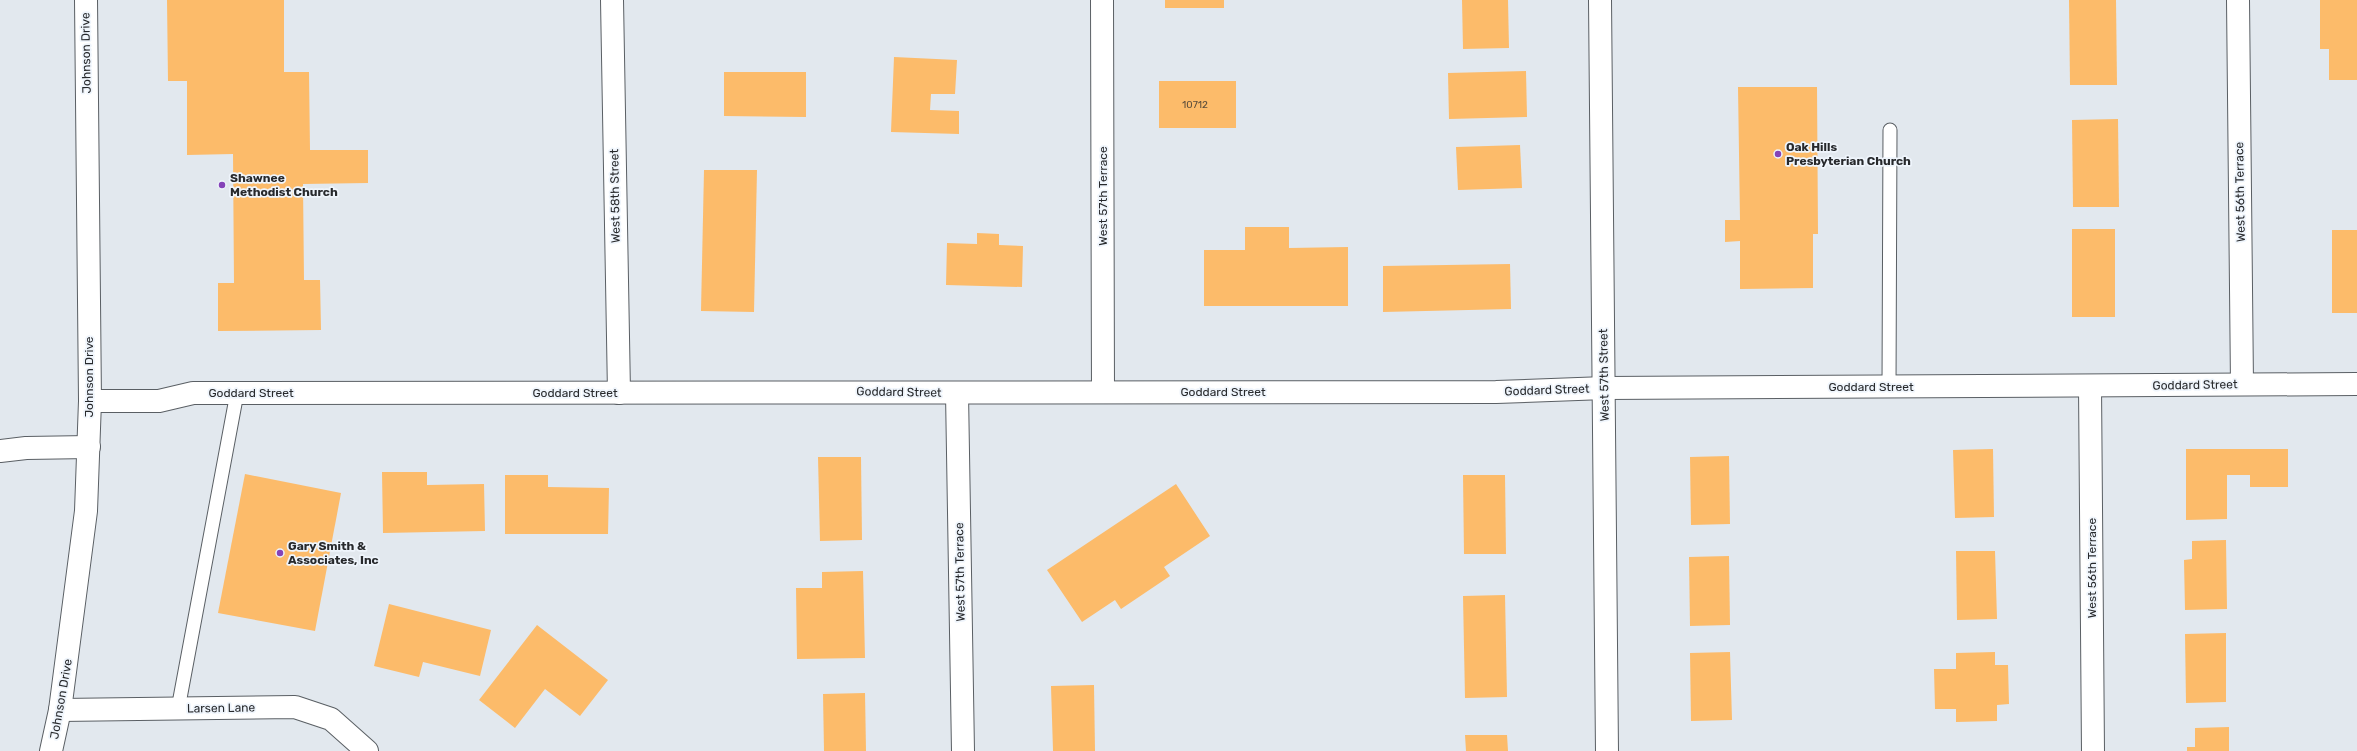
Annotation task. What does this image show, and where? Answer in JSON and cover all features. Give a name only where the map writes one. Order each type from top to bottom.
[{"type":"street","name":"Johnson Drive","points":[[51,751],[60,710],[86,511],[89,447],[90,401],[86,0]]},
{"type":"street","name":"West 58th Street","points":[[612,0],[619,393]]},
{"type":"street","name":"West 57th Terrace","points":[[1102,0],[1103,392]]},
{"type":"street","name":"West 57th Street","points":[[1600,0],[1605,388],[1607,751]]},
{"type":"street","name":"West 56th Terrace","points":[[2238,0],[2242,384]]},
{"type":"street","name":"Goddard Street","points":[[90,401],[159,401],[193,393],[237,392],[1496,392],[1605,388],[2357,384]]},
{"type":"street","name":"West 56th Terrace","points":[[2090,386],[2093,751]]},
{"type":"street","name":"West 57th Terrace","points":[[957,392],[963,751]]},
{"type":"street","points":[[0,451],[26,448],[89,447]]},
{"type":"street","name":"Larsen Lane","points":[[60,710],[295,707],[331,719],[367,751]]},
{"type":"lane","points":[[1889,387],[1890,130]]},
{"type":"lane","points":[[178,709],[237,392]]},
{"type":"building","points":[[167,0],[284,0],[284,72],[309,72],[310,150],[368,150],[368,183],[303,184],[304,280],[320,280],[321,330],[218,331],[218,283],[234,283],[233,154],[187,155],[187,81],[168,81]]},
{"type":"building","points":[[1165,0],[1224,0],[1224,8],[1165,8]]},
{"type":"building","points":[[1462,0],[1508,0],[1509,48],[1463,49]]},
{"type":"building","points":[[2069,0],[2116,0],[2117,85],[2070,85]]},
{"type":"building","points":[[2320,0],[2357,0],[2357,80],[2329,80],[2329,49],[2320,49]]},
{"type":"building","points":[[894,57],[957,60],[955,94],[931,94],[930,110],[959,111],[959,134],[891,132]]},
{"type":"building","points":[[1526,71],[1527,117],[1449,119],[1448,73]]},
{"type":"building","points":[[724,72],[806,72],[806,117],[724,116]]},
{"type":"building","points":[[1159,81],[1236,81],[1236,128],[1159,128]]},
{"type":"building","name":"Oak Hills Presbyterian Church","points":[[1738,87],[1817,87],[1818,234],[1813,234],[1813,288],[1740,289],[1740,241],[1725,242],[1725,220],[1740,220]]},
{"type":"building","points":[[2118,119],[2119,207],[2073,207],[2072,120]]},
{"type":"building","points":[[1520,145],[1522,188],[1458,190],[1456,147]]},
{"type":"building","points":[[704,170],[757,170],[754,312],[701,311]]},
{"type":"building","points":[[1245,227],[1289,227],[1289,248],[1348,247],[1348,306],[1204,306],[1204,250],[1245,250]]},
{"type":"building","points":[[2072,229],[2115,229],[2115,317],[2072,317]]},
{"type":"building","points":[[2332,230],[2357,230],[2357,313],[2332,313]]},
{"type":"building","points":[[977,233],[999,234],[999,245],[1023,246],[1022,287],[946,285],[947,243],[977,244]]},
{"type":"building","points":[[1510,264],[1511,309],[1383,312],[1383,266]]},
{"type":"building","points":[[1993,449],[1994,517],[1955,518],[1953,450]]},
{"type":"building","points":[[2186,449],[2288,449],[2288,487],[2250,487],[2250,475],[2227,475],[2227,519],[2186,520]]},
{"type":"building","points":[[1729,456],[1730,524],[1691,525],[1690,457]]},
{"type":"building","points":[[818,457],[861,457],[862,540],[820,541]]},
{"type":"building","points":[[382,472],[427,472],[427,485],[484,484],[485,531],[383,533]]},
{"type":"building","name":"Gary Smith & Associates, Inc","points":[[245,474],[341,493],[315,631],[218,613]]},
{"type":"building","points":[[505,475],[548,475],[548,487],[609,488],[608,534],[505,534]]},
{"type":"building","points":[[1463,475],[1505,475],[1506,554],[1464,554]]},
{"type":"building","points":[[1176,484],[1210,536],[1164,567],[1170,576],[1121,609],[1115,600],[1082,622],[1047,570]]},
{"type":"building","points":[[2226,540],[2227,609],[2185,610],[2184,560],[2192,559],[2192,541]]},
{"type":"building","points":[[1956,551],[1995,551],[1997,619],[1957,620]]},
{"type":"building","points":[[1729,556],[1730,625],[1690,626],[1689,557]]},
{"type":"building","points":[[863,571],[865,658],[797,659],[796,588],[822,588],[822,572]]},
{"type":"building","points":[[1505,595],[1507,697],[1465,698],[1463,596]]},
{"type":"building","points":[[389,604],[491,630],[480,676],[423,662],[419,677],[374,666]]},
{"type":"building","points":[[537,625],[608,680],[580,716],[545,689],[515,728],[479,700]]},
{"type":"building","points":[[2226,633],[2226,702],[2186,703],[2185,634]]},
{"type":"building","points":[[1730,652],[1732,720],[1691,721],[1690,653]]},
{"type":"building","points":[[1995,652],[1995,665],[2008,665],[2009,704],[1997,705],[1997,721],[1956,722],[1956,709],[1935,709],[1934,669],[1956,669],[1956,653]]},
{"type":"building","points":[[1094,685],[1095,751],[1053,751],[1051,686]]},
{"type":"building","points":[[865,693],[866,751],[824,751],[823,694]]},
{"type":"building","points":[[2229,727],[2229,751],[2187,751],[2187,747],[2195,747],[2195,728]]},
{"type":"building","points":[[1465,735],[1507,735],[1508,751],[1466,751]]},
{"type":"place","name":"Oak Hills Presbyterian Church","points":[[1778,154]]},
{"type":"place","name":"Shawnee Methodist Church","points":[[222,185]]},
{"type":"place","name":"Gary Smith & Associates, Inc","points":[[280,553]]}]
